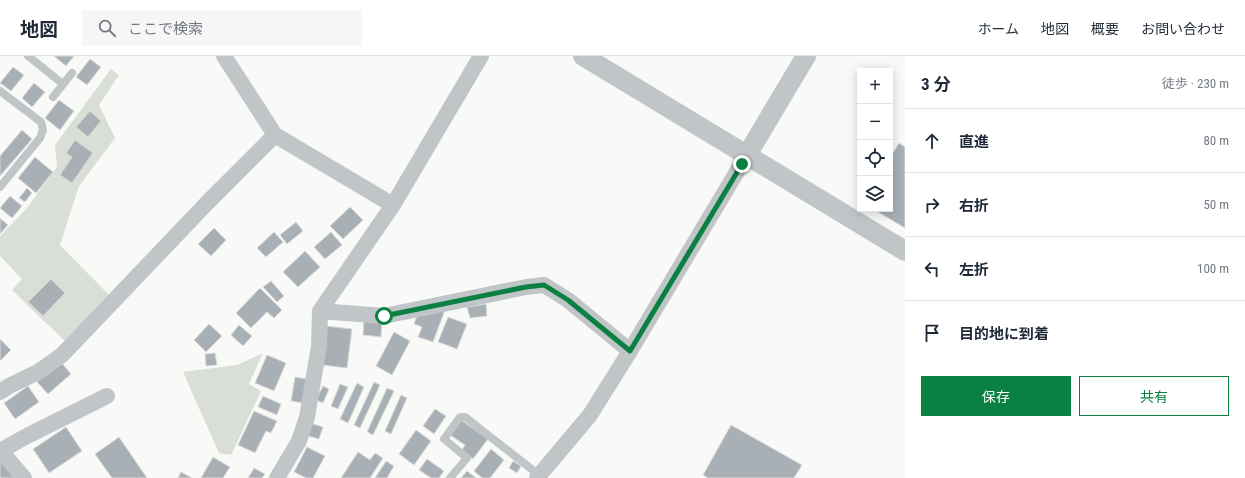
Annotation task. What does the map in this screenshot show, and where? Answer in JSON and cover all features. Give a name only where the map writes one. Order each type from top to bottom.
[{"type":"street","points":[[224,56],[275,136],[393,205]]},
{"type":"street","points":[[277,478],[299,441],[307,417],[319,346],[320,312],[393,205],[481,56]]},
{"type":"street","points":[[583,56],[905,251]]},
{"type":"street","points":[[538,477],[590,414],[630,351],[806,56]]},
{"type":"street","points":[[0,392],[38,372],[62,355],[206,203],[275,136]]},
{"type":"street","points":[[320,312],[384,316],[526,287],[544,285],[568,300],[630,351]]},
{"type":"street","points":[[24,478],[0,450],[107,396]]},
{"type":"lane","points":[[28,56],[63,84]]},
{"type":"lane","points":[[53,97],[72,72]]},
{"type":"lane","points":[[0,91],[41,122],[44,130],[40,138],[0,187]]},
{"type":"lane","points":[[450,478],[467,458],[444,439],[460,417],[464,417],[538,477]]},
{"type":"shaded area","points":[[111,69],[119,75],[99,105],[115,138],[79,186],[60,245],[114,300],[70,346],[12,290],[22,279],[0,256],[0,236],[26,209],[57,167],[55,145]]},
{"type":"shaded area","points":[[263,353],[249,384],[261,391],[231,455],[219,453],[183,372],[237,365]]},
{"type":"building","points":[[54,56],[74,56],[66,66]]},
{"type":"building","points":[[90,59],[101,67],[87,85],[76,77]]},
{"type":"building","points":[[13,67],[24,75],[11,91],[0,83]]},
{"type":"building","points":[[34,83],[45,92],[32,107],[22,98]]},
{"type":"building","points":[[59,100],[74,111],[60,130],[45,118]]},
{"type":"building","points":[[90,111],[101,121],[88,137],[76,127]]},
{"type":"building","points":[[22,130],[32,139],[0,176],[0,156]]},
{"type":"building","points":[[75,140],[93,153],[72,183],[60,175],[72,157],[66,153]]},
{"type":"building","points":[[899,143],[905,147],[905,228],[878,212],[893,212],[893,153]]},
{"type":"building","points":[[35,157],[53,172],[36,193],[18,178]]},
{"type":"building","points":[[27,188],[32,193],[25,202],[19,198]]},
{"type":"building","points":[[10,196],[22,206],[12,218],[0,208]]},
{"type":"building","points":[[350,207],[363,220],[343,239],[330,226]]},
{"type":"building","points":[[0,218],[8,225],[0,234]]},
{"type":"building","points":[[296,222],[303,231],[287,244],[280,235]]},
{"type":"building","points":[[214,228],[226,240],[211,256],[198,244]]},
{"type":"building","points":[[274,232],[283,242],[266,257],[257,248]]},
{"type":"building","points":[[331,232],[342,245],[325,259],[314,247]]},
{"type":"building","points":[[305,251],[320,267],[298,287],[283,272]]},
{"type":"building","points":[[51,279],[65,293],[43,316],[28,302]]},
{"type":"building","points":[[271,281],[284,296],[277,302],[263,287]]},
{"type":"building","points":[[260,288],[282,310],[274,318],[267,312],[251,328],[236,313]]},
{"type":"building","points":[[486,304],[487,316],[470,318],[467,307]]},
{"type":"building","points":[[445,310],[433,342],[418,337],[422,327],[414,324],[417,316]]},
{"type":"building","points":[[448,317],[467,324],[457,349],[438,342]]},
{"type":"building","points":[[364,319],[382,320],[381,337],[363,335]]},
{"type":"building","points":[[209,324],[222,336],[206,352],[194,340]]},
{"type":"building","points":[[239,325],[252,336],[243,346],[231,335]]},
{"type":"building","points":[[326,326],[352,329],[347,368],[322,365]]},
{"type":"building","points":[[394,332],[410,341],[392,375],[376,366]]},
{"type":"building","points":[[0,339],[11,350],[0,361]]},
{"type":"building","points":[[215,353],[217,365],[206,366],[205,354]]},
{"type":"building","points":[[267,355],[286,363],[274,391],[255,383]]},
{"type":"building","points":[[60,361],[71,374],[48,394],[37,382]]},
{"type":"building","points":[[295,377],[307,379],[303,403],[291,401]]},
{"type":"building","points":[[374,382],[380,385],[360,428],[354,425]]},
{"type":"building","points":[[357,383],[364,387],[348,423],[340,419]]},
{"type":"building","points":[[340,384],[348,387],[338,409],[331,406]]},
{"type":"building","points":[[28,386],[39,402],[15,419],[4,403]]},
{"type":"building","points":[[323,386],[329,389],[323,403],[316,400]]},
{"type":"building","points":[[387,388],[394,391],[373,435],[367,432]]},
{"type":"building","points":[[401,395],[407,398],[391,434],[385,431]]},
{"type":"building","points":[[263,396],[281,404],[277,415],[258,407]]},
{"type":"building","points":[[435,409],[446,416],[434,434],[423,426]]},
{"type":"building","points":[[254,411],[277,421],[271,433],[266,431],[255,453],[238,445]]},
{"type":"building","points":[[461,420],[488,439],[473,459],[462,450],[465,445],[450,435]]},
{"type":"building","points":[[310,423],[323,427],[319,439],[305,435]]},
{"type":"building","points":[[731,425],[802,465],[794,478],[708,478],[703,475]]},
{"type":"building","points":[[66,427],[82,451],[49,473],[33,449]]},
{"type":"building","points":[[416,430],[431,441],[414,465],[399,454]]},
{"type":"building","points":[[119,437],[147,478],[112,478],[95,454]]},
{"type":"building","points":[[307,447],[325,456],[313,478],[306,478],[294,472]]},
{"type":"building","points":[[491,449],[504,460],[490,478],[482,478],[474,471]]},
{"type":"building","points":[[358,452],[370,460],[375,453],[383,458],[370,478],[341,478]]},
{"type":"building","points":[[213,457],[230,467],[223,478],[201,478]]},
{"type":"building","points":[[427,459],[444,471],[439,478],[431,478],[419,470]]},
{"type":"building","points":[[0,460],[15,478],[0,478]]},
{"type":"building","points":[[386,461],[394,466],[387,478],[375,478]]},
{"type":"building","points":[[513,461],[521,466],[517,473],[509,468]]},
{"type":"building","points":[[254,468],[265,474],[262,478],[248,478]]},
{"type":"building","points":[[467,471],[476,478],[461,478]]},
{"type":"building","points":[[181,472],[192,478],[178,478]]},
{"type":"route","points":[[384,316],[526,287],[544,285],[568,300],[630,351],[742,164]]}]
